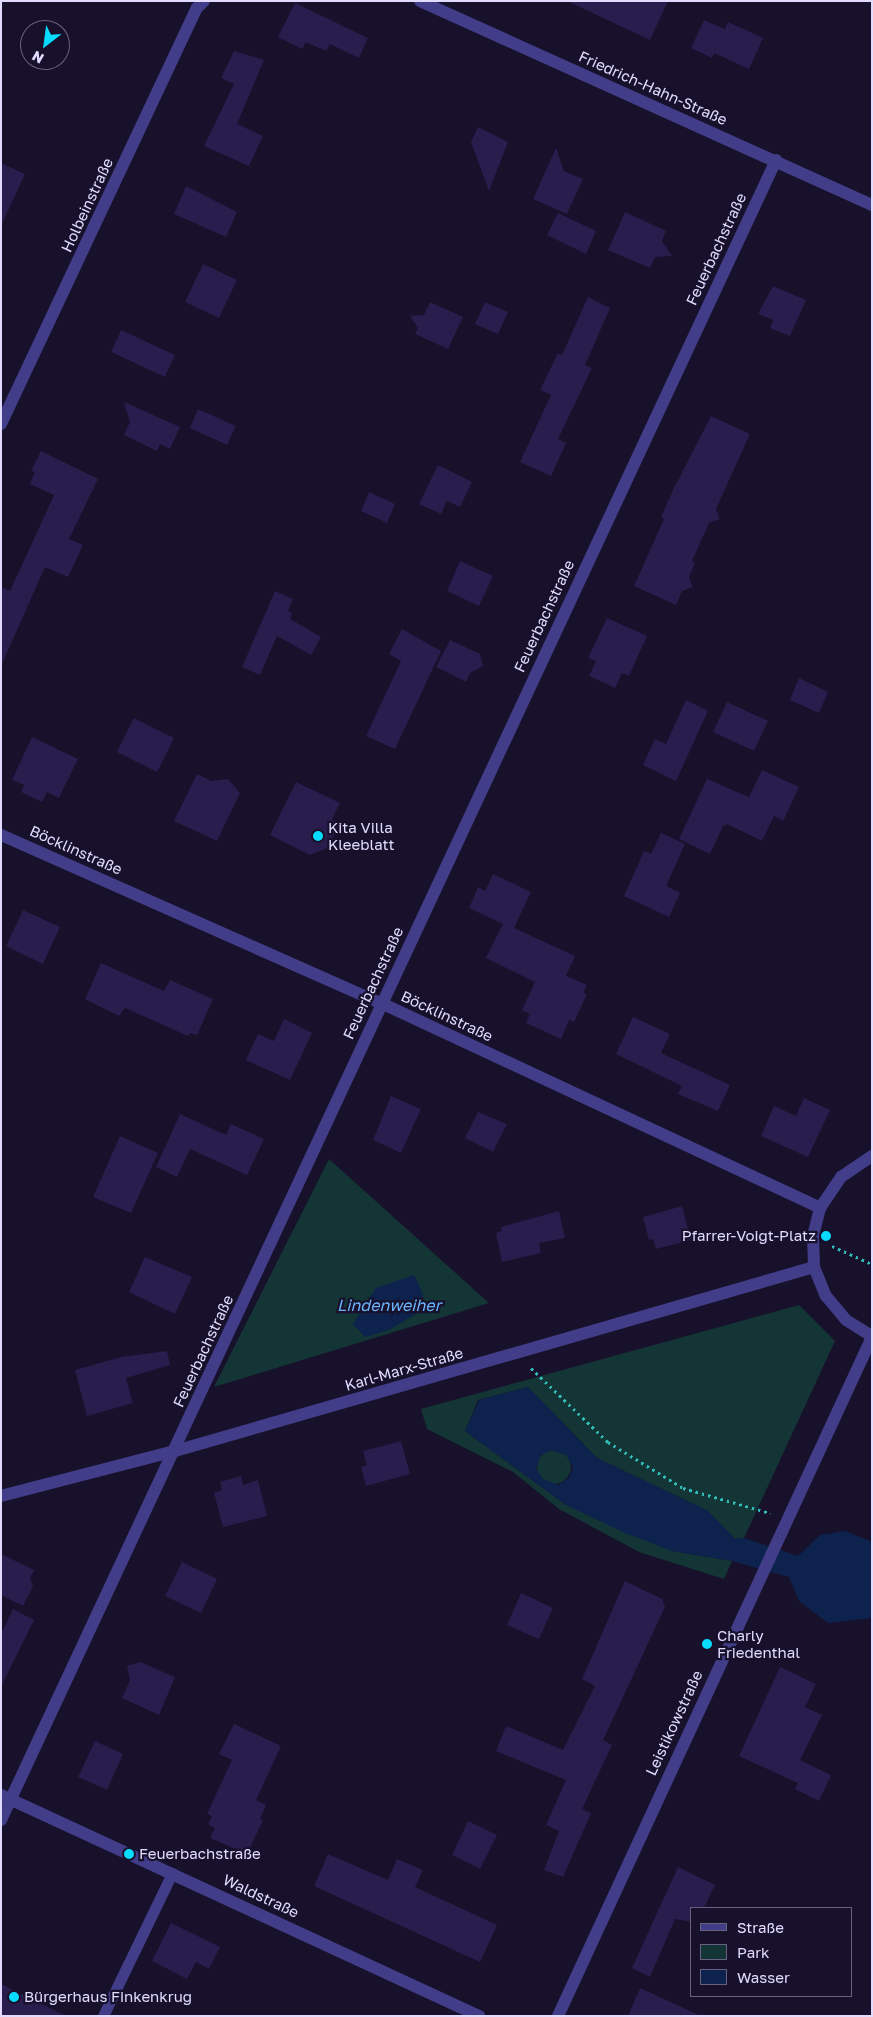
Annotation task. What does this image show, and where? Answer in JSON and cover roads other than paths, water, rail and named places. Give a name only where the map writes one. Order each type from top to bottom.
[{"type":"street","name":"Holbeinstraße","points":[[1,424],[198,8],[204,1]]},
{"type":"street","name":"Friedrich-Hahn-Straße","points":[[420,1],[776,160],[872,205]]},
{"type":"street","name":"Feuerbachstraße","points":[[1,1820],[6,1797],[175,1451],[381,1003],[776,160]]},
{"type":"street","name":"Böcklinstraße","points":[[1,835],[381,1003],[820,1208]]},
{"type":"street","points":[[872,1156],[841,1177],[820,1208],[813,1237],[814,1266],[826,1296],[846,1320],[872,1336]]},
{"type":"street","name":"Karl-Marx-Straße","points":[[1,1496],[175,1451],[520,1353],[814,1266]]},
{"type":"street","name":"Leistikowstraße","points":[[558,2016],[776,1538],[872,1336]]},
{"type":"street","name":"Waldstraße","points":[[6,1797],[479,2016]]},
{"type":"lane","points":[[103,2016],[172,1873]]},
{"type":"water","name":"Lindenweiher","points":[[414,1275],[423,1294],[421,1311],[389,1330],[365,1337],[353,1324],[376,1288]]},
{"type":"water","points":[[528,1387],[597,1458],[708,1511],[735,1539],[744,1538],[798,1556],[820,1535],[845,1531],[872,1542],[872,1618],[828,1623],[799,1601],[789,1577],[732,1561],[672,1551],[625,1533],[566,1505],[465,1431],[479,1400]],"holes":[[[551,1450],[566,1455],[573,1467],[569,1478],[558,1485],[543,1479],[536,1468],[541,1455]]]},
{"type":"place","name":"Kita Villa Kleeblatt","points":[[318,836]]},
{"type":"place","name":"Pfarrer-Voigt-Platz","points":[[826,1236]]},
{"type":"place","name":"Charly Friedenthal","points":[[707,1644]]},
{"type":"place","name":"Feuerbachstraße","points":[[129,1854]]},
{"type":"place","name":"Bürgerhaus Finkenkrug","points":[[14,1997]]}]
